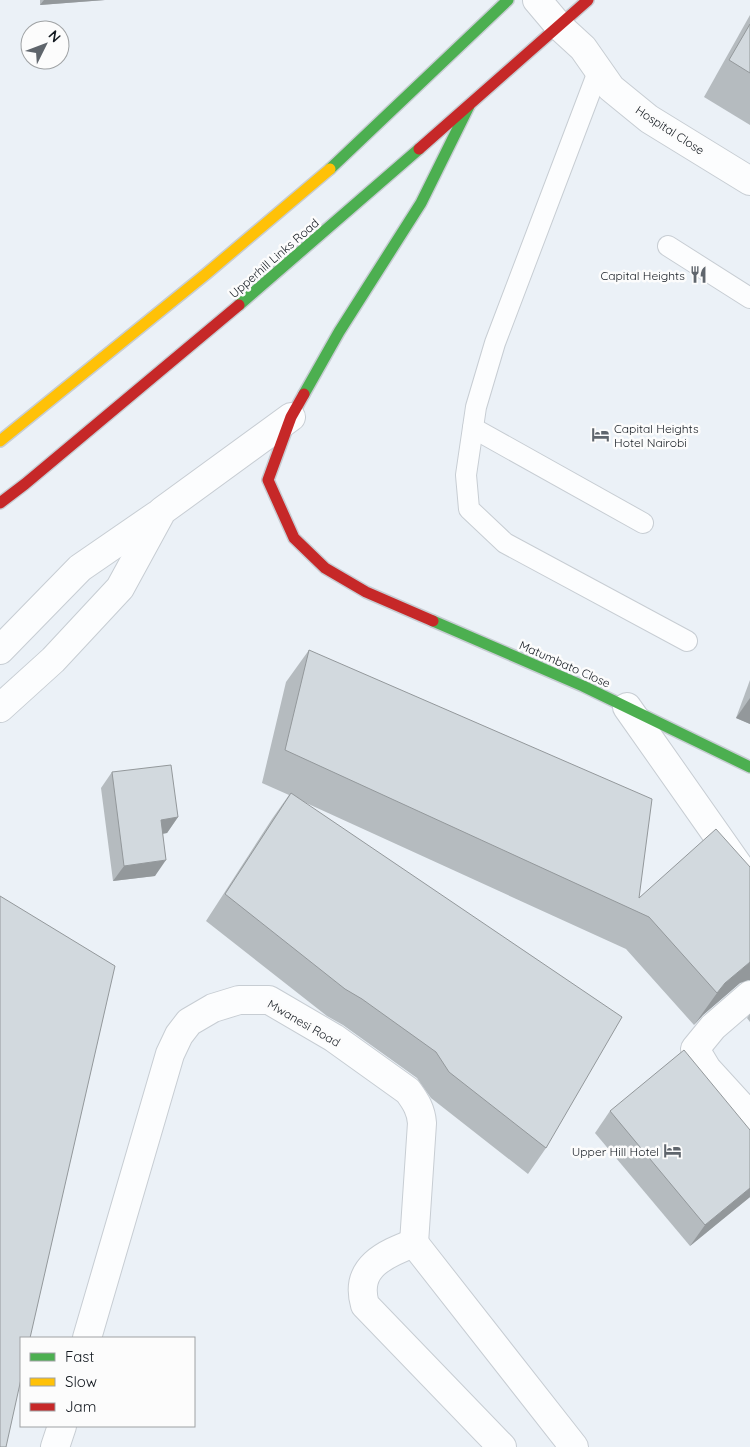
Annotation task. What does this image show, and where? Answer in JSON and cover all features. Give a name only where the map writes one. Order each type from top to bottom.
[{"type":"street","points":[[0,441],[206,274],[342,159],[508,0]]},
{"type":"street","name":"Hospital Close","points":[[537,0],[559,26],[576,41],[599,69],[611,88],[649,119],[750,181]]},
{"type":"street","points":[[559,26],[588,0]]},
{"type":"street","name":"Upperhill Links Road","points":[[0,503],[280,271],[559,26]]},
{"type":"street","name":"Matumbato Close","points":[[469,106],[421,203],[339,332],[291,417],[268,480],[294,538],[325,568],[366,592],[627,707],[750,767]]},
{"type":"street","points":[[0,650],[80,568],[291,417]]},
{"type":"street","points":[[0,708],[54,660],[120,588],[162,511]]},
{"type":"street","points":[[627,707],[750,882]]},
{"type":"street","points":[[750,995],[713,1027],[695,1048],[707,1069],[750,1116]]},
{"type":"street","name":"Mwanesi Road","points":[[87,1337],[170,1054],[179,1035],[189,1022],[213,1008],[239,1000],[269,1000],[334,1038],[408,1091],[416,1102],[422,1113],[422,1123],[414,1243]]},
{"type":"street","points":[[502,1447],[365,1305],[361,1293],[368,1271],[375,1263],[393,1251],[414,1243],[574,1447]]},
{"type":"street","points":[[55,1447],[62,1427]]},
{"type":"lane","points":[[599,69],[496,343],[476,408],[466,475],[470,509],[505,543],[687,641]]},
{"type":"lane","points":[[668,246],[750,298]]},
{"type":"lane","points":[[473,428],[643,523]]},
{"type":"building","points":[[750,24],[750,73],[729,60]]},
{"type":"building","points":[[309,650],[652,799],[639,898],[716,829],[750,867],[750,962],[725,983],[717,993],[649,917],[285,750]]},
{"type":"building","points":[[171,765],[178,817],[161,820],[166,860],[124,866],[112,772]]},
{"type":"building","points":[[291,793],[622,1017],[546,1148],[449,1072],[436,1052],[345,989],[225,894]]},
{"type":"building","points":[[0,896],[115,966],[30,1337],[20,1337],[20,1384],[6,1447],[0,1447]]},
{"type":"building","name":"Upper Hill Hotel","points":[[684,1050],[750,1130],[750,1188],[705,1225],[610,1111]]},
{"type":"traffic: fast","points":[[330,169],[508,0]]},
{"type":"traffic: fast","points":[[304,394],[339,332],[421,203],[469,106]]},
{"type":"traffic: fast","points":[[239,305],[419,149]]},
{"type":"traffic: fast","points":[[433,621],[583,686],[750,767]]},
{"type":"traffic: slow","points":[[0,441],[206,274],[330,169]]},
{"type":"traffic: jam","points":[[419,149],[588,0]]},
{"type":"traffic: jam","points":[[0,503],[239,305]]},
{"type":"traffic: jam","points":[[304,394],[291,417],[268,480],[294,538],[325,568],[366,592],[433,621]]},
{"type":"place","name":"Capital Heights","points":[[699,275]]},
{"type":"place","name":"Capital Heights Hotel Nairobi","points":[[600,435]]},
{"type":"place","name":"Upper Hill Hotel","points":[[673,1151]]}]
